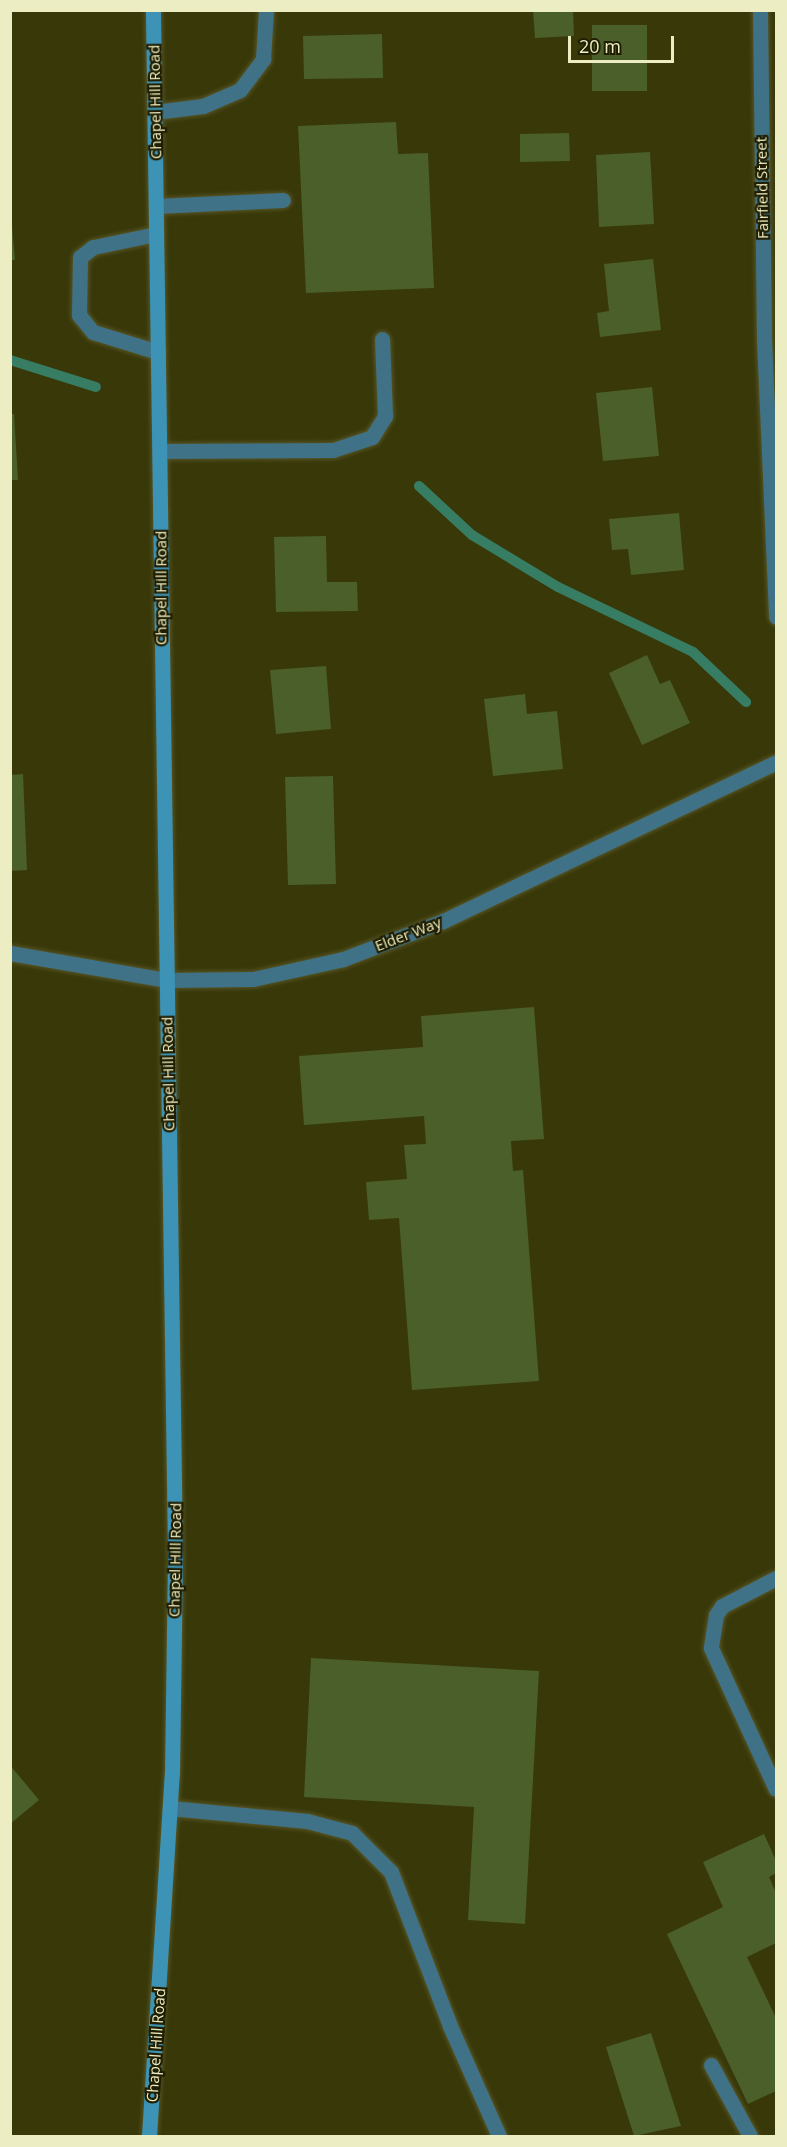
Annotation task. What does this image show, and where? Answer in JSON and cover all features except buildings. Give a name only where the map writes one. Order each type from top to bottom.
[{"type":"main road","name":"Chapel Hill Road","points":[[149,2136],[170,1808],[175,1529],[153,10]]},
{"type":"street","points":[[155,112],[202,106],[240,90],[262,59],[266,10]]},
{"type":"street","name":"Fairfield Street","points":[[760,10],[764,351],[777,617]]},
{"type":"street","points":[[156,206],[283,200]]},
{"type":"street","points":[[156,234],[93,247],[80,257],[79,315],[93,332],[158,352]]},
{"type":"street","points":[[160,452],[333,450],[372,437],[385,417],[382,339]]},
{"type":"street","name":"Elder Way","points":[[10,953],[166,980],[253,979],[343,959],[443,921],[777,762]]},
{"type":"street","points":[[777,1578],[722,1606],[711,1648],[777,1789]]},
{"type":"street","points":[[170,1808],[307,1821],[352,1833],[391,1872],[450,2026],[499,2136]]},
{"type":"street","points":[[711,2065],[750,2136]]},
{"type":"waterway","points":[[10,360],[96,387]]},
{"type":"waterway","points":[[419,486],[472,535],[558,587],[693,652],[746,702]]}]
